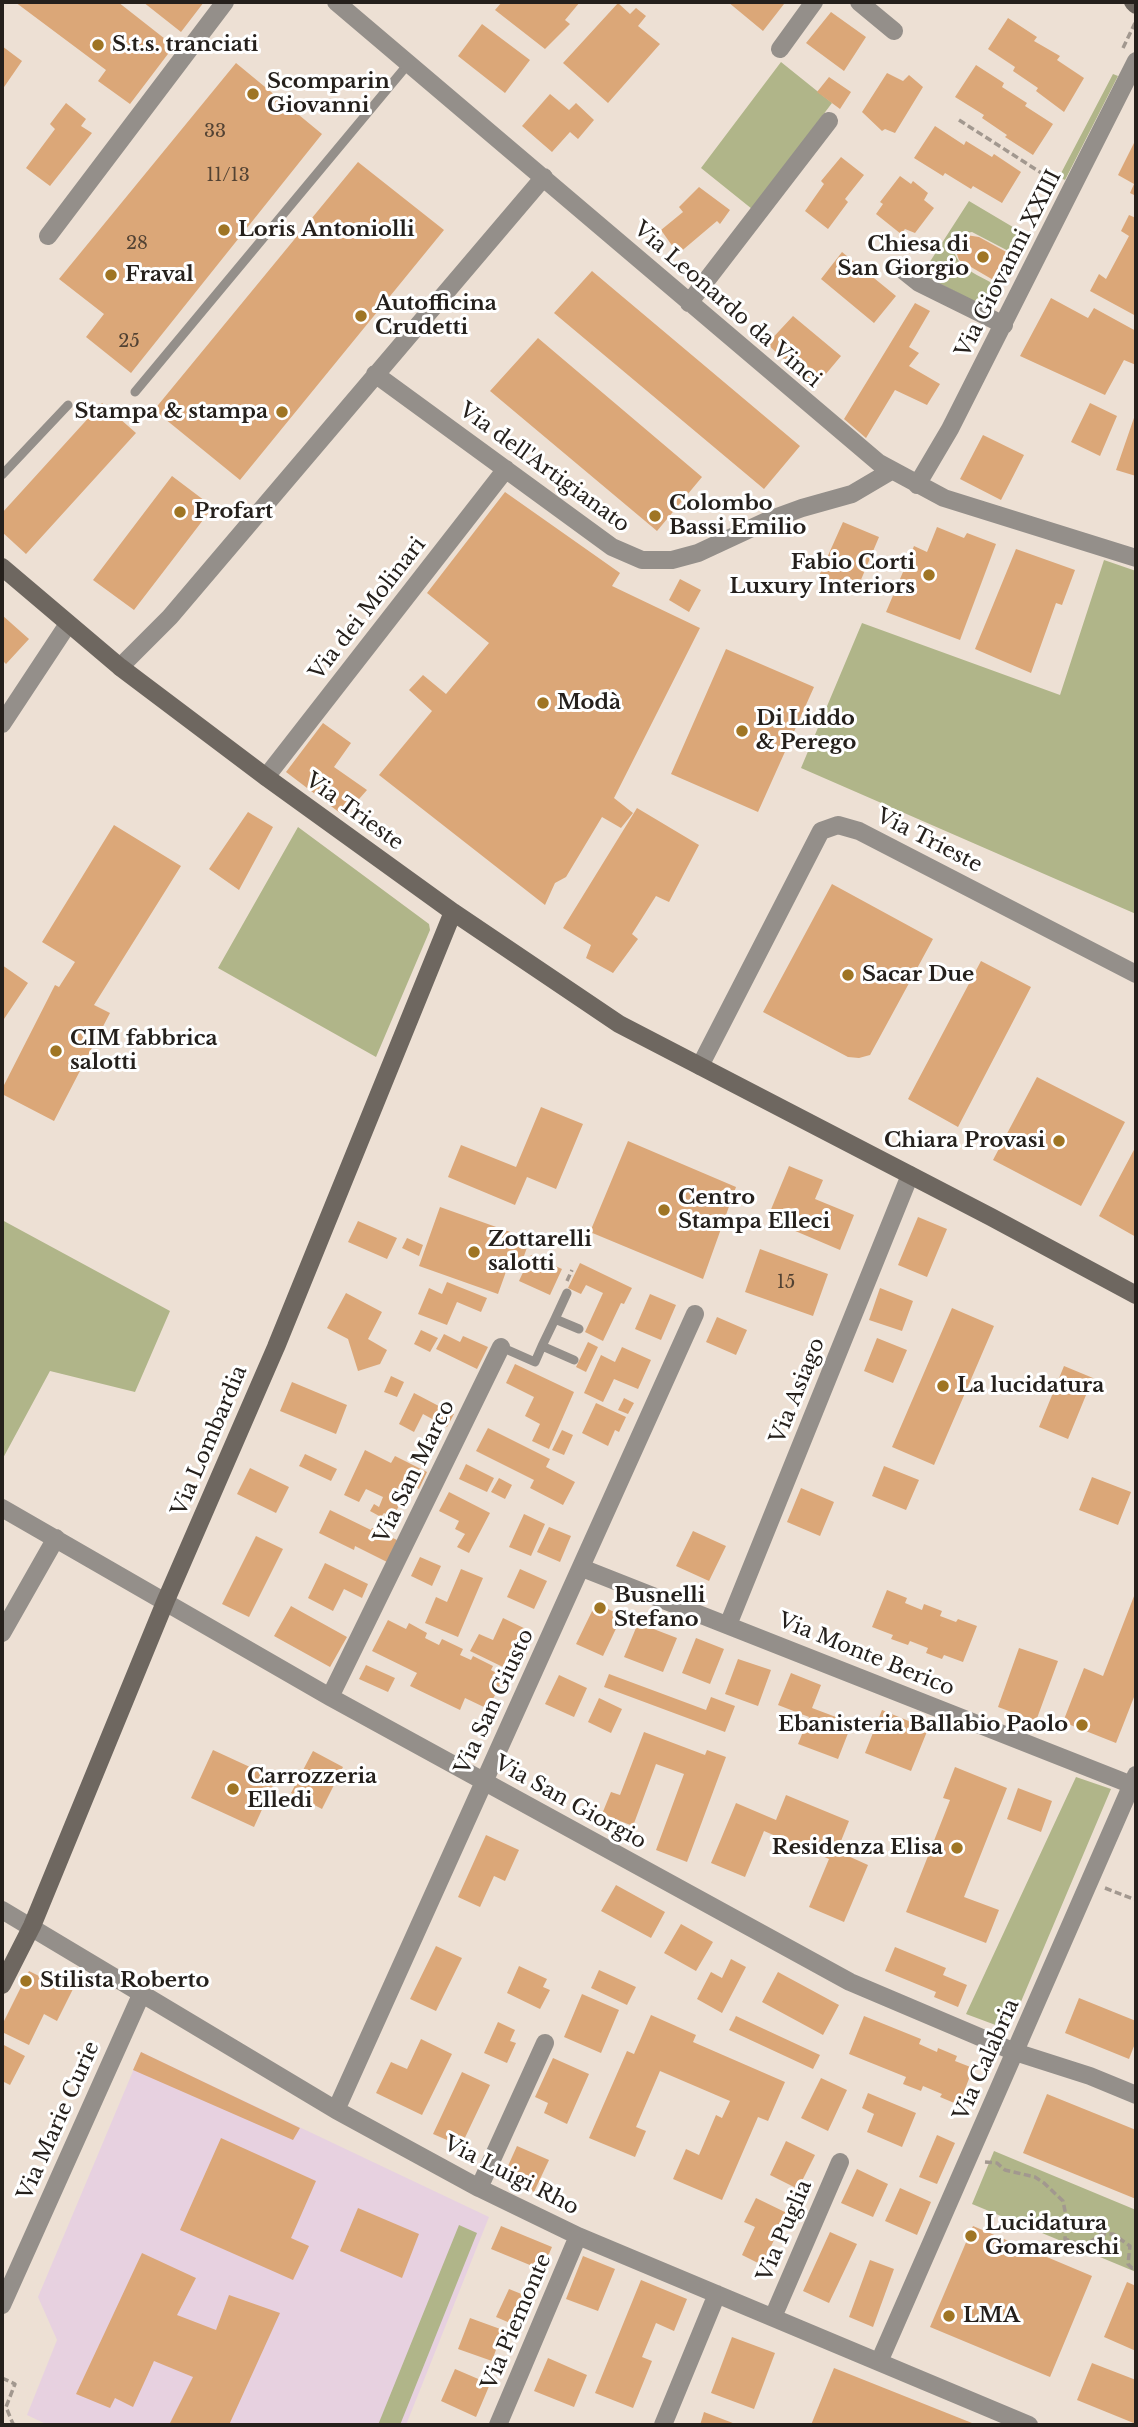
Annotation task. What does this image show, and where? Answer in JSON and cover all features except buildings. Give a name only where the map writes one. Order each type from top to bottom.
[{"type":"street","points":[[48,236],[225,2]]},
{"type":"street","name":"Via Leonardo da Vinci","points":[[337,2],[850,440],[891,471],[944,498],[1136,558]]},
{"type":"street","points":[[780,49],[814,2]]},
{"type":"street","points":[[859,2],[894,31]]},
{"type":"street","name":"Via Giovanni XXIII","points":[[917,485],[941,447],[1136,61]]},
{"type":"street","points":[[689,303],[829,121]]},
{"type":"street","points":[[120,667],[170,617],[544,177]]},
{"type":"street","points":[[904,271],[919,283],[1004,325]]},
{"type":"street","name":"Via dell'Artigianato","points":[[375,374],[612,547],[642,561],[672,561],[698,553],[769,520],[852,494],[891,471]]},
{"type":"street","name":"Via dei Molinari","points":[[266,777],[506,469]]},
{"type":"street","name":"Via Trieste","points":[[2,567],[120,667],[266,777],[453,912],[619,1024],[1136,1295]]},
{"type":"street","points":[[2,724],[68,624]]},
{"type":"street","name":"Via Trieste","points":[[700,1066],[821,831],[838,824],[859,831],[1136,974]]},
{"type":"street","name":"Via Lombardia","points":[[2,1985],[32,1926],[166,1600],[276,1347],[453,912]]},
{"type":"street","name":"Via Asiago","points":[[727,1625],[910,1175]]},
{"type":"street","name":"Via San Giusto","points":[[336,2110],[695,1314]]},
{"type":"street","name":"Via San Marco","points":[[330,1697],[502,1347]]},
{"type":"street","name":"Via San Giorgio","points":[[2,1508],[166,1600],[330,1697],[850,1982],[1015,2052],[1090,2076],[1136,2095]]},
{"type":"street","points":[[2,1633],[56,1538]]},
{"type":"street","name":"Via Monte Berico","points":[[582,1567],[1134,1780]]},
{"type":"street","name":"Via Calabria","points":[[879,2362],[1134,1780]]},
{"type":"street","name":"Via Luigi Rho","points":[[2,1910],[336,2110],[479,2188],[578,2236],[1029,2425]]},
{"type":"street","name":"Via Marie Curie","points":[[2,2305],[141,1995]]},
{"type":"street","points":[[479,2188],[545,2043]]},
{"type":"street","name":"Via Puglia","points":[[773,2317],[840,2162]]},
{"type":"street","name":"Via Piemonte","points":[[498,2425],[578,2236]]},
{"type":"street","points":[[663,2425],[717,2294]]},
{"type":"lane","points":[[135,392],[409,63]]},
{"type":"lane","points":[[2,475],[68,405]]},
{"type":"lane","points":[[567,1293],[542,1346],[574,1360]]},
{"type":"lane","points":[[555,1319],[579,1329]]},
{"type":"lane","name":"Via San Marco","points":[[502,1347],[535,1362],[542,1346]]},
{"type":"path","points":[[958,120],[1055,180]]},
{"type":"path","points":[[1090,1882],[1136,1900]]},
{"type":"path","points":[[970,2155],[989,2163],[997,2163],[1015,2174],[1035,2177],[1044,2183],[1063,2201],[1066,2216],[1065,2239],[1085,2246],[1101,2234],[1113,2234],[1130,2246],[1128,2264],[1132,2268],[1136,2267]]},
{"type":"path","points":[[2,2378],[15,2384],[6,2407],[13,2424],[16,2425]]},
{"type":"shaded area","points":[[141,2052],[489,2217],[406,2425],[48,2425],[27,2415],[57,2340],[38,2297]]},
{"type":"green space","points":[[781,62],[832,103],[752,209],[701,168]]},
{"type":"green space","points":[[1113,74],[1118,76],[1065,180],[1059,177]]},
{"type":"green space","points":[[969,201],[1028,236],[1018,256],[972,232],[955,241],[956,257],[962,264],[1001,288],[990,310],[922,274]]},
{"type":"green space","points":[[1104,560],[1136,571],[1136,914],[801,768],[862,623],[1060,695]]},
{"type":"green space","points":[[298,827],[429,924],[430,930],[376,1057],[218,968]]},
{"type":"green space","points":[[2,1220],[170,1311],[135,1392],[50,1371],[2,1460]]},
{"type":"green space","points":[[1076,1777],[1111,1789],[1009,2030],[966,2014]]},
{"type":"green space","points":[[994,2151],[1136,2210],[1136,2272],[972,2204]]},
{"type":"green space","points":[[459,2225],[477,2233],[400,2425],[378,2425]]},
{"type":"place","name":"S.t.s. tranciati","points":[[98,45]]},
{"type":"place","name":"Scomparin Giovanni","points":[[253,94]]},
{"type":"place","name":"Loris Antoniolli","points":[[224,230]]},
{"type":"place","name":"Chiesa di San Giorgio","points":[[983,257]]},
{"type":"place","name":"Fraval","points":[[111,275]]},
{"type":"place","name":"Autofficina Crudetti","points":[[361,316]]},
{"type":"place","name":"Stampa & stampa","points":[[282,412]]},
{"type":"place","name":"Profart","points":[[180,512]]},
{"type":"place","name":"Colombo Bassi Emilio","points":[[655,516]]},
{"type":"place","name":"Fabio Corti Luxury Interiors","points":[[929,575]]},
{"type":"place","name":"Modà","points":[[543,703]]},
{"type":"place","name":"Di Liddo & Perego","points":[[742,731]]},
{"type":"place","name":"Sacar Due","points":[[848,975]]},
{"type":"place","name":"CIM fabbrica salotti","points":[[56,1051]]},
{"type":"place","name":"Chiara Provasi","points":[[1059,1141]]},
{"type":"place","name":"Centro Stampa Elleci","points":[[664,1210]]},
{"type":"place","name":"Zottarelli salotti","points":[[474,1252]]},
{"type":"place","name":"La lucidatura","points":[[943,1386]]},
{"type":"place","name":"Busnelli Stefano","points":[[600,1608]]},
{"type":"place","name":"Ebanisteria Ballabio Paolo","points":[[1082,1725]]},
{"type":"place","name":"Carrozzeria Elledi","points":[[233,1789]]},
{"type":"place","name":"Residenza Elisa","points":[[957,1848]]},
{"type":"place","name":"Stilista Roberto","points":[[26,1981]]},
{"type":"place","name":"Lucidatura Gomareschi","points":[[971,2236]]},
{"type":"place","name":"LMA","points":[[949,2316]]}]
